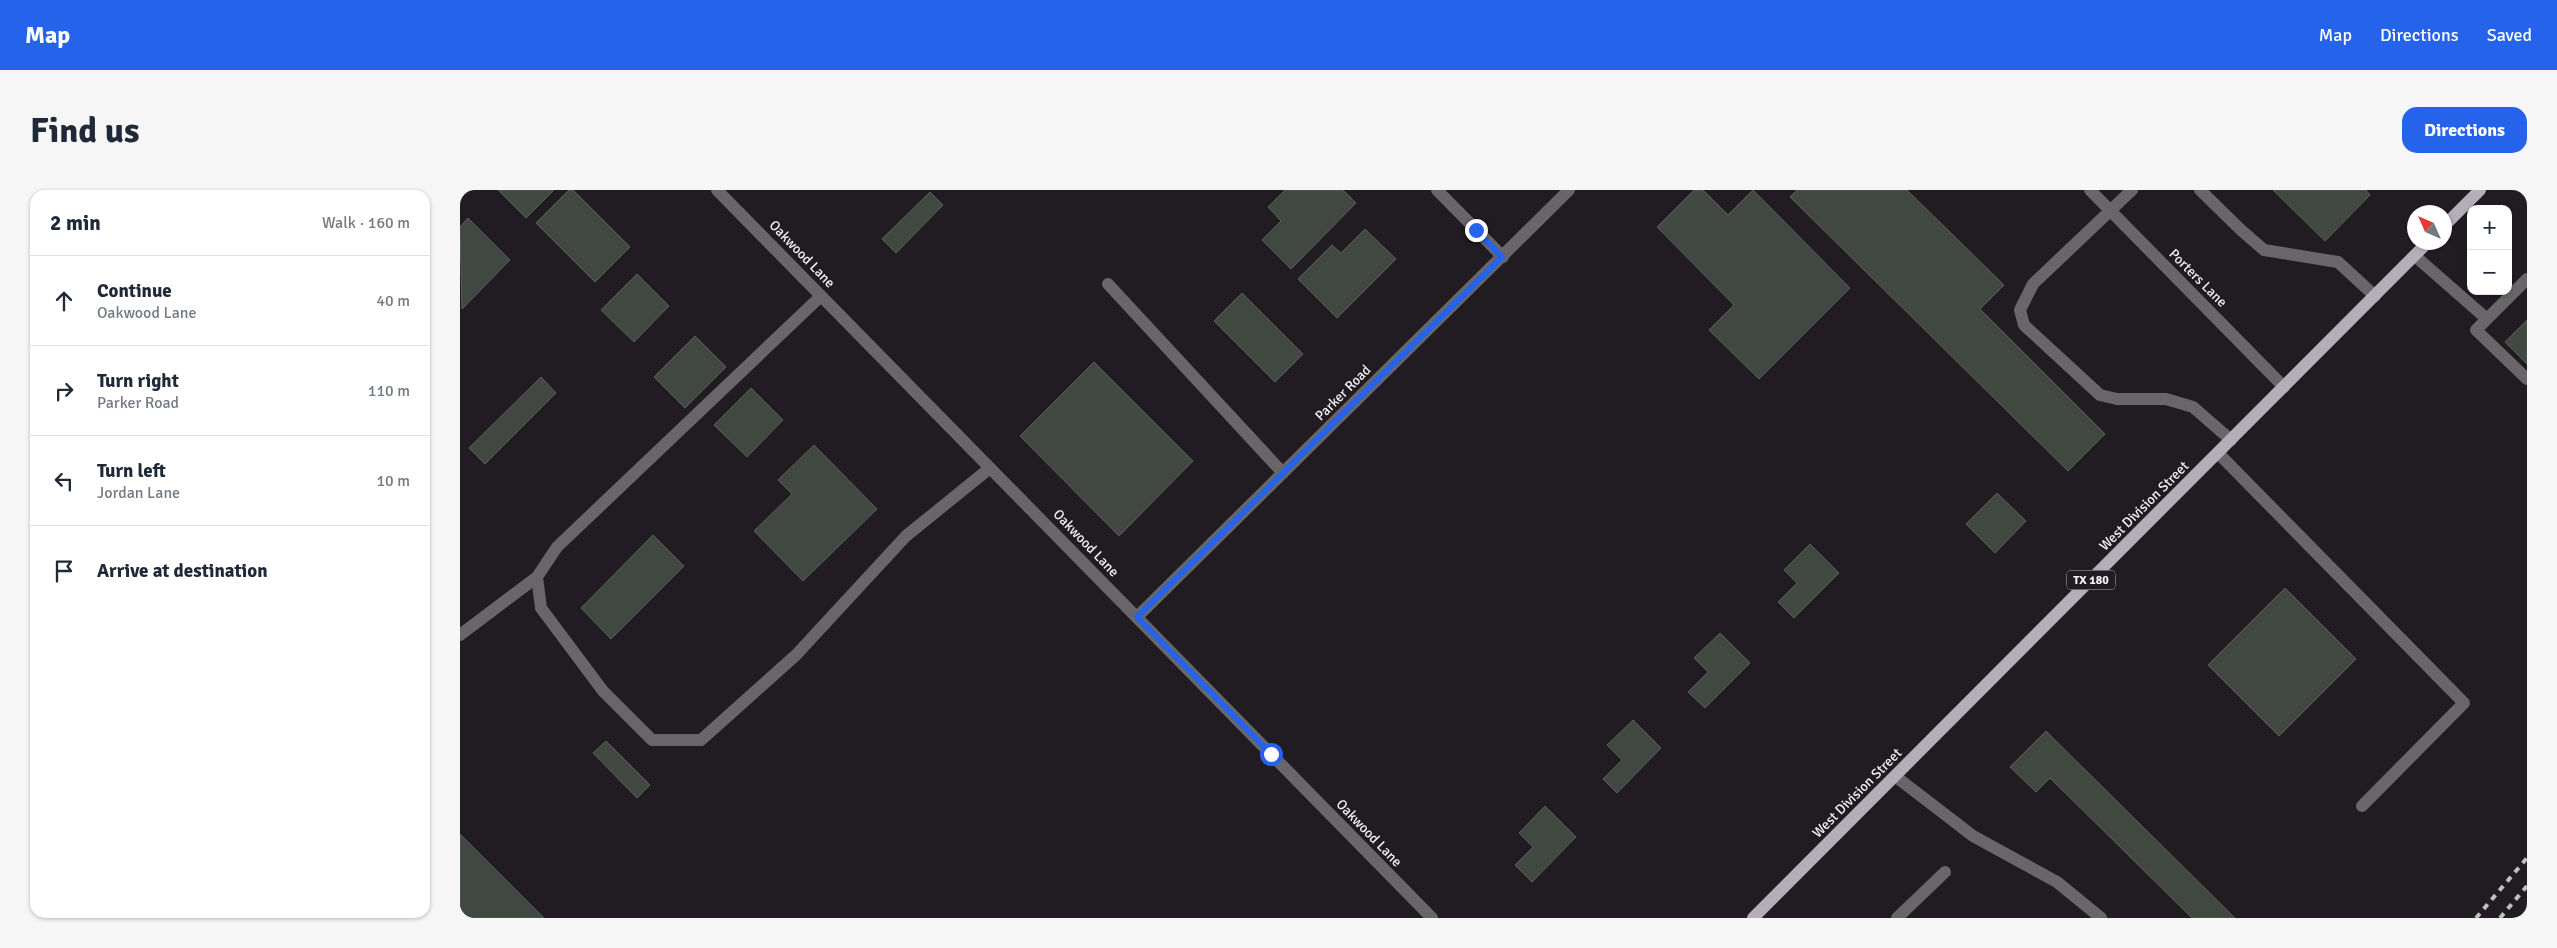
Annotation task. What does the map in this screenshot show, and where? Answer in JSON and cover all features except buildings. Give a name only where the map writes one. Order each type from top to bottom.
[{"type":"main road","points":[[2452,218],[2480,190]]},
{"type":"main road","name":"West Division Street","points":[[1753,918],[2421,250]]},
{"type":"street","name":"Oakwood Lane","points":[[718,190],[1432,918]]},
{"type":"street","points":[[1437,190],[1502,257]]},
{"type":"street","name":"Parker Road","points":[[1137,617],[1569,190]]},
{"type":"street","name":"Porters Lane","points":[[2090,190],[2284,387]]},
{"type":"street","points":[[2132,190],[2033,284],[2020,310],[2024,325],[2100,394],[2117,399],[2166,399],[2193,406],[2231,440]]},
{"type":"street","points":[[2200,190],[2264,250],[2338,262],[2374,296]]},
{"type":"street","points":[[2415,256],[2487,319]]},
{"type":"street","points":[[2527,278],[2476,330],[2527,379]]},
{"type":"street","points":[[1108,284],[1283,474]]},
{"type":"street","points":[[460,634],[536,577],[557,546],[821,296]]},
{"type":"street","points":[[2218,453],[2464,703],[2362,806]]},
{"type":"street","points":[[536,577],[540,608],[603,691],[652,740],[701,740],[796,655],[906,536],[990,468]]},
{"type":"street","points":[[1895,776],[1973,836],[2057,882],[2101,918]]},
{"type":"street","points":[[1897,918],[1945,872]]},
{"type":"railway","points":[[2476,918],[2527,858]]},
{"type":"railway","points":[[2500,918],[2527,886]]},
{"type":"route","points":[[1271,754],[1137,617],[1502,257],[1476,230]]}]
